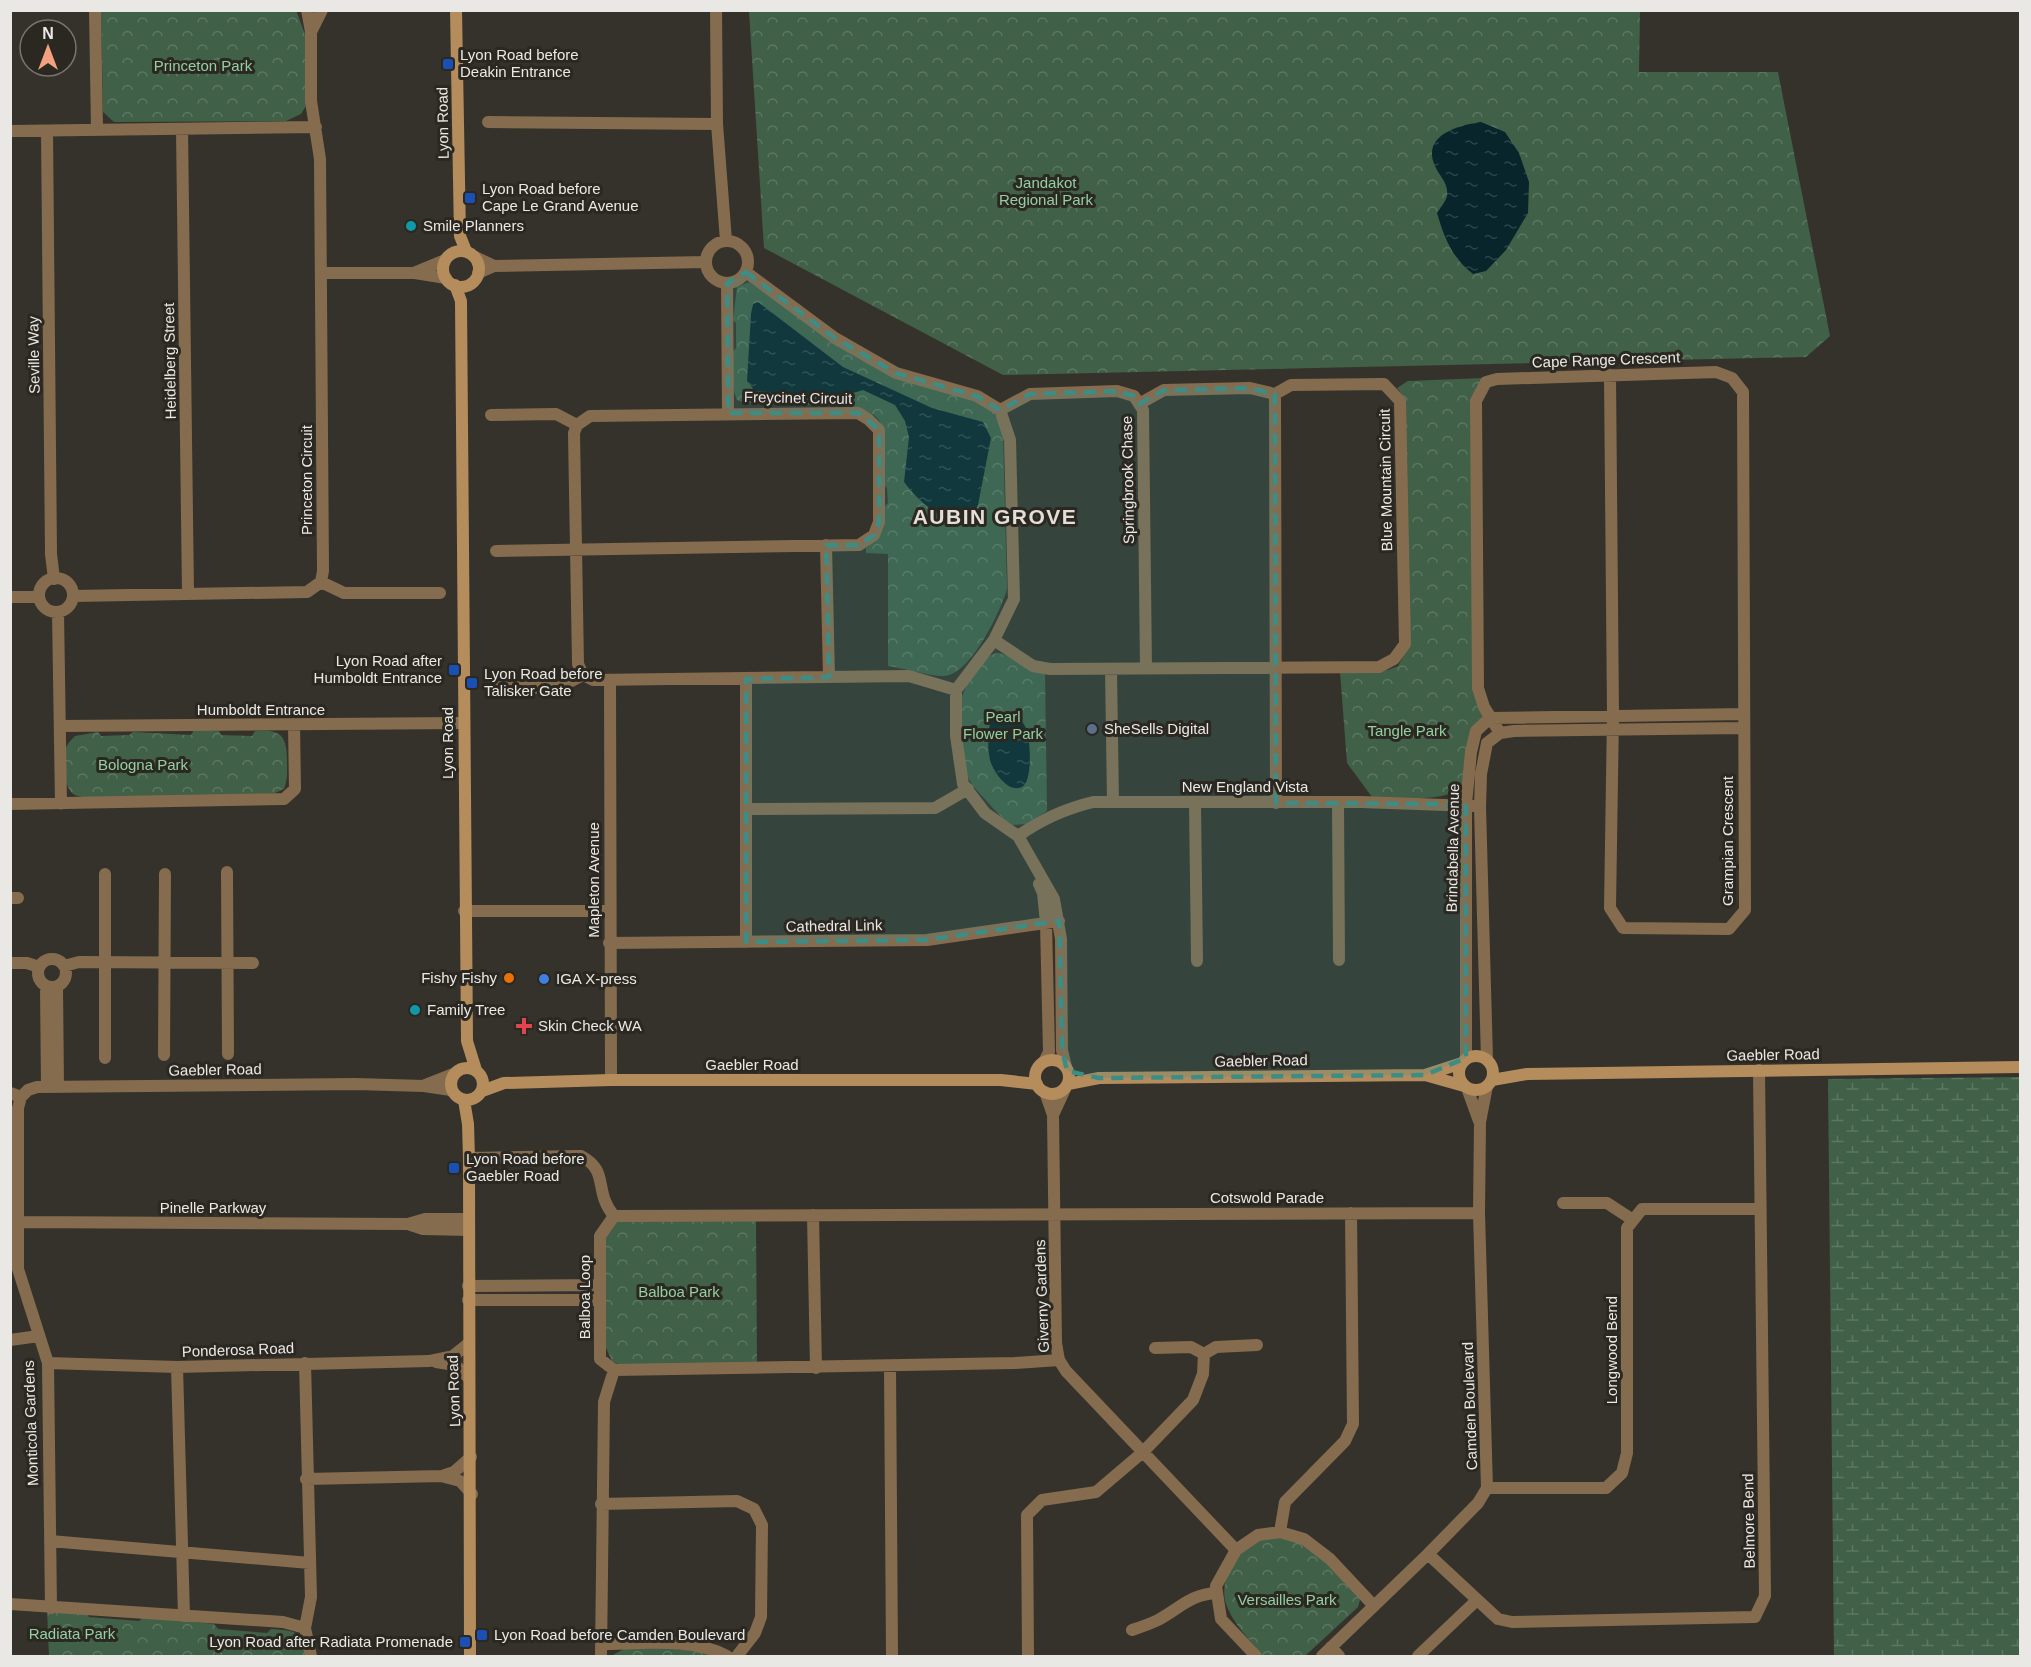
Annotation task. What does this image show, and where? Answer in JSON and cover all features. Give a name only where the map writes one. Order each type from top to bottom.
[{"type":"street","points":[[95,10],[97,130]]},
{"type":"street","name":"Princeton Circuit","points":[[308,10],[311,32],[311,101],[320,159],[323,571],[321,582]]},
{"type":"street","name":"Princeton Circuit","points":[[311,32],[322,10]]},
{"type":"street","name":"Lyon Road","points":[[456,10],[460,255],[450,282],[461,301],[462,723],[467,1041],[478,1072],[480,1093],[468,1124]]},
{"type":"street","points":[[716,10],[717,124],[726,241]]},
{"type":"street","points":[[488,122],[717,124]]},
{"type":"street","points":[[10,131],[316,127]]},
{"type":"street","name":"Heidelberg Street","points":[[182,129],[188,593]]},
{"type":"street","name":"Seville Way","points":[[46,131],[51,554],[54,579]]},
{"type":"street","points":[[726,241],[740,246],[745,251],[746,272],[738,280],[727,283],[711,276],[706,262],[713,246],[726,241]]},
{"type":"street","points":[[415,273],[460,255],[494,266],[706,262]]},
{"type":"street","points":[[460,255],[475,278]]},
{"type":"street","points":[[321,273],[415,273],[450,282],[475,278],[494,266]]},
{"type":"street","points":[[746,272],[836,339],[896,373],[977,396],[1000,410],[1010,440],[1014,600],[994,640],[956,690],[956,736],[963,784],[985,813],[1020,841],[1054,899],[1059,921],[1062,1050],[1066,1077]]},
{"type":"street","points":[[461,301],[475,278]]},
{"type":"street","points":[[727,283],[729,413]]},
{"type":"street","name":"Cape Range Crescent","points":[[1500,733],[1478,688],[1476,401],[1486,382],[1497,379],[1716,372],[1732,378],[1743,392],[1742,728]]},
{"type":"street","points":[[1610,375],[1612,730]]},
{"type":"street","name":"Blue Mountain Circuit","points":[[994,640],[1033,666],[1050,669],[1379,667],[1394,659],[1405,644],[1400,401],[1384,384],[1291,385],[1275,394]]},
{"type":"street","points":[[1138,404],[1164,390],[1250,388],[1275,394],[1276,803]]},
{"type":"street","name":"Springbrook Chase","points":[[1000,410],[1030,394],[1117,391],[1134,396],[1143,410],[1146,669]]},
{"type":"street","name":"Freycinet Circuit","points":[[496,551],[859,544],[874,536],[879,522],[879,430],[858,413],[590,416],[577,424]]},
{"type":"street","points":[[491,415],[556,414],[577,424],[574,433],[578,664],[583,675],[593,680],[610,680],[909,675],[956,690]]},
{"type":"street","points":[[826,545],[829,677]]},
{"type":"street","points":[[54,579],[63,580],[71,587],[73,596],[71,604],[58,612],[43,606],[39,597],[45,582],[54,579]]},
{"type":"street","points":[[73,596],[308,592],[321,582],[344,593],[440,593]]},
{"type":"street","points":[[10,597],[39,597]]},
{"type":"street","points":[[58,612],[61,804]]},
{"type":"street","points":[[1111,669],[1113,802]]},
{"type":"street","points":[[493,687],[558,688],[583,675]]},
{"type":"street","points":[[746,679],[746,942]]},
{"type":"street","name":"Mapleton Avenue","points":[[610,680],[611,1080]]},
{"type":"street","points":[[1491,718],[1743,714]]},
{"type":"street","name":"Brindabella Avenue","points":[[1464,1060],[1468,1031],[1466,804],[1471,752],[1476,731],[1491,718]]},
{"type":"street","name":"Humboldt Entrance","points":[[60,726],[462,723]]},
{"type":"street","points":[[10,804],[284,799],[295,789],[294,724]]},
{"type":"street","points":[[1500,733],[1742,728]]},
{"type":"street","name":"Grampian Crescent","points":[[1612,730],[1610,908],[1623,928],[1730,929],[1745,910],[1742,728]]},
{"type":"street","name":"Brindabella Avenue","points":[[1489,1073],[1480,807],[1481,774],[1486,743],[1500,733]]},
{"type":"street","points":[[746,809],[935,808],[968,789]]},
{"type":"street","name":"New England Vista","points":[[1020,841],[1041,820],[1067,808],[1093,802],[1338,802],[1466,804],[1480,807]]},
{"type":"street","points":[[1338,802],[1339,960]]},
{"type":"street","points":[[1196,803],[1197,961]]},
{"type":"street","points":[[1020,841],[1043,893],[1046,923],[1049,1052],[1040,1067],[1041,1088]]},
{"type":"street","points":[[227,872],[228,1054]]},
{"type":"street","points":[[105,874],[105,1058]]},
{"type":"street","points":[[164,1054],[165,874]]},
{"type":"street","points":[[464,911],[609,911]]},
{"type":"street","name":"Cathedral Link","points":[[609,943],[927,940],[1059,921]]},
{"type":"street","points":[[39,967],[50,959],[64,966],[71,963],[106,962],[253,963]]},
{"type":"street","points":[[10,963],[27,963],[39,967]]},
{"type":"street","points":[[52,986],[65,977],[64,966]]},
{"type":"street","points":[[39,967],[39,978],[52,986]]},
{"type":"street","points":[[52,986],[53,1087]]},
{"type":"street","name":"Lyon Road","points":[[451,1090],[467,1041]]},
{"type":"street","points":[[1478,1056],[1489,1073],[1479,1090],[1465,1087],[1458,1073],[1464,1060],[1478,1056]]},
{"type":"street","name":"Gaebler Road","points":[[1425,1075],[1464,1060]]},
{"type":"street","name":"Gaebler Road","points":[[1001,1080],[1056,1061],[1066,1077]]},
{"type":"street","name":"Gaebler Road","points":[[1489,1073],[2020,1067]]},
{"type":"street","name":"Belmore Bend","points":[[1428,1554],[1498,1619],[1512,1622],[1755,1617],[1765,1596],[1759,1070]]},
{"type":"street","points":[[456,1072],[478,1072]]},
{"type":"street","name":"Gaebler Road","points":[[424,1086],[456,1072]]},
{"type":"street","name":"Gaebler Road","points":[[478,1072],[504,1083]]},
{"type":"street","name":"Camden Boulevard","points":[[1322,1656],[1335,1652],[1374,1606],[1478,1503],[1487,1488],[1479,1213],[1480,1122],[1489,1073]]},
{"type":"street","name":"Gaebler Road","points":[[1066,1077],[1425,1075],[1465,1087]]},
{"type":"street","name":"Gaebler Road","points":[[464,1100],[504,1083],[611,1080],[1001,1080],[1057,1093],[1066,1077]]},
{"type":"street","name":"Giverny Gardens","points":[[1066,1077],[1053,1115],[1056,1343],[1059,1360],[1066,1371],[1236,1550]]},
{"type":"street","name":"Gaebler Road","points":[[16,1095],[33,1088],[53,1087],[424,1086],[451,1090]]},
{"type":"street","name":"Camden Boulevard","points":[[1465,1087],[1480,1122]]},
{"type":"street","name":"Giverny Gardens","points":[[1041,1088],[1053,1115]]},
{"type":"street","points":[[451,1090],[464,1100]]},
{"type":"street","name":"Monticola Gardens","points":[[16,1095],[18,1222],[14,1270],[48,1364],[51,1608]]},
{"type":"street","name":"Lyon Road","points":[[464,1100],[468,1124],[469,1158],[471,1656]]},
{"type":"street","points":[[469,1158],[581,1156],[592,1162],[599,1173],[604,1205],[614,1216],[1055,1214]]},
{"type":"street","points":[[1563,1203],[1607,1203],[1633,1220],[1642,1209],[1760,1209]]},
{"type":"street","points":[[1280,1532],[1286,1502],[1345,1441],[1353,1424],[1351,1213]]},
{"type":"street","name":"Cotswold Parade","points":[[1055,1214],[1479,1213]]},
{"type":"street","points":[[813,1215],[816,1368]]},
{"type":"street","name":"Balboa Loop","points":[[614,1216],[600,1236],[600,1359],[614,1371]]},
{"type":"street","name":"Longwood Bend","points":[[1487,1488],[1606,1488],[1622,1473],[1627,1453],[1627,1228],[1633,1220]]},
{"type":"street","name":"Pinelle Parkway","points":[[18,1222],[408,1224],[423,1229],[469,1225]]},
{"type":"street","points":[[468,1286],[600,1285]]},
{"type":"street","points":[[468,1300],[600,1300]]},
{"type":"street","points":[[10,1340],[25,1340],[39,1336]]},
{"type":"street","name":"Ponderosa Road","points":[[429,1361],[453,1356],[468,1344]]},
{"type":"street","points":[[1204,1354],[1216,1347],[1257,1345]]},
{"type":"street","points":[[1155,1348],[1191,1347],[1204,1354]]},
{"type":"street","points":[[1028,1656],[1027,1515],[1042,1500],[1075,1497],[1096,1492],[1143,1452],[1193,1400],[1203,1374],[1204,1354]]},
{"type":"street","points":[[727,1656],[712,1648],[682,1644],[601,1650],[604,1402],[614,1371],[1016,1364],[1059,1360]]},
{"type":"street","name":"Ponderosa Road","points":[[48,1364],[177,1367],[429,1361],[454,1365],[469,1377]]},
{"type":"street","points":[[305,1363],[306,1479],[311,1596],[305,1628],[311,1656]]},
{"type":"street","points":[[890,1366],[892,1656]]},
{"type":"street","points":[[177,1367],[184,1616]]},
{"type":"street","points":[[306,1479],[441,1476],[454,1472],[471,1457]]},
{"type":"street","points":[[441,1476],[460,1481],[472,1494]]},
{"type":"street","points":[[601,1504],[737,1501],[754,1509],[762,1525],[761,1617],[755,1633],[737,1656]]},
{"type":"street","points":[[1256,1656],[1221,1619],[1216,1586],[1236,1550],[1258,1535],[1280,1532],[1304,1539],[1329,1559],[1374,1606]]},
{"type":"street","points":[[50,1541],[310,1563]]},
{"type":"street","points":[[1132,1630],[1158,1620],[1188,1599],[1201,1594],[1217,1593]]},
{"type":"street","points":[[1418,1656],[1477,1600]]},
{"type":"street","points":[[10,1604],[283,1622],[305,1628]]},
{"type":"highlighted area","points":[[746,272],[835,338],[896,373],[977,396],[1000,410],[1030,394],[1117,391],[1134,396],[1139,404],[1164,390],[1250,388],[1275,394],[1276,803],[1466,804],[1466,1058],[1425,1075],[1099,1078],[1067,1071],[1062,1050],[1059,921],[927,940],[746,942],[746,679],[829,677],[826,545],[859,545],[874,535],[879,522],[879,430],[858,413],[728,413],[727,283]]},
{"type":"green space","name":"Princeton Park","points":[[296,10],[306,37],[306,106],[301,114],[286,121],[114,122],[103,112],[101,11]]},
{"type":"green space","name":"Jandakot Regional Park","points":[[749,11],[1640,11],[1639,72],[1778,72],[1830,336],[1806,357],[1003,375],[764,248]]},
{"type":"green space","points":[[749,282],[882,371],[969,397],[993,411],[1003,432],[1007,589],[983,641],[964,666],[953,673],[937,676],[888,666],[888,554],[866,553],[866,548],[881,531],[883,508],[888,503],[887,488],[883,484],[884,445],[881,424],[873,414],[858,409],[838,406],[771,405],[737,400],[733,389],[736,323],[733,320],[737,287]]},
{"type":"green space","name":"Tangle Park","points":[[1484,378],[1473,400],[1475,690],[1486,717],[1463,785],[1456,791],[1446,795],[1421,798],[1372,797],[1347,763],[1340,672],[1388,670],[1398,666],[1409,645],[1405,399],[1397,388],[1408,381]]},
{"type":"green space","name":"Pearl Flower Park","points":[[996,653],[1045,673],[1047,811],[1026,824],[1013,825],[1003,819],[972,785],[964,769],[960,701],[968,682],[989,656]]},
{"type":"green space","name":"Bologna Park","points":[[194,730],[219,731],[221,735],[252,736],[255,731],[271,731],[280,735],[287,751],[287,775],[284,789],[275,793],[109,799],[75,795],[68,787],[65,775],[65,751],[75,736],[98,732],[101,736],[129,735],[133,732],[191,735]]},
{"type":"green space","points":[[2020,1077],[2020,1656],[1834,1656],[1828,1079]]},
{"type":"green space","name":"Balboa Park","points":[[756,1219],[757,1363],[623,1367],[612,1361],[606,1348],[605,1237],[616,1221]]},
{"type":"green space","name":"Versailles Park","points":[[1266,1537],[1282,1537],[1306,1544],[1357,1592],[1360,1600],[1358,1607],[1305,1656],[1263,1656],[1237,1625],[1226,1604],[1224,1594],[1232,1563],[1246,1546]]},
{"type":"green space","name":"Radiata Park","points":[[47,1609],[85,1612],[89,1617],[139,1621],[144,1617],[214,1624],[218,1629],[267,1633],[271,1629],[293,1632],[301,1637],[310,1656],[49,1656]]},
{"type":"green space","points":[[666,1648],[707,1652],[720,1656],[611,1656],[624,1649]]},
{"type":"water","points":[[1481,122],[1505,132],[1519,153],[1529,182],[1528,213],[1506,250],[1486,271],[1473,274],[1454,254],[1437,213],[1447,196],[1447,191],[1432,155],[1433,146],[1444,134],[1453,129]]},
{"type":"water","points":[[758,302],[843,367],[932,408],[983,422],[991,438],[978,505],[969,514],[959,518],[949,518],[928,507],[904,482],[909,437],[905,421],[895,405],[863,390],[843,396],[755,391],[747,381],[751,314],[753,304]]},
{"type":"water","points":[[1001,714],[1014,717],[1025,726],[1027,731],[1030,748],[1029,768],[1026,783],[1022,787],[1012,787],[1002,780],[990,760],[988,739],[991,718]]},
{"type":"place","name":"Lyon Road before Deakin Entrance","points":[[448,64]]},
{"type":"place","name":"Lyon Road before Cape Le Grand Avenue","points":[[470,198]]},
{"type":"place","name":"Smile Planners","points":[[411,226]]},
{"type":"place","name":"Lyon Road after Humboldt Entrance","points":[[454,670]]},
{"type":"place","name":"Lyon Road before Talisker Gate","points":[[472,683]]},
{"type":"place","name":"SheSells Digital","points":[[1092,729]]},
{"type":"place","name":"Fishy Fishy","points":[[509,978]]},
{"type":"place","name":"IGA X-press","points":[[544,979]]},
{"type":"place","name":"Family Tree","points":[[415,1010]]},
{"type":"place","name":"Skin Check WA","points":[[524,1026]]},
{"type":"place","name":"Lyon Road before Gaebler Road","points":[[454,1168]]},
{"type":"place","name":"Lyon Road before Camden Boulevard","points":[[482,1635]]},
{"type":"place","name":"Lyon Road after Radiata Promenade","points":[[465,1642]]},
{"type":"district","name":"AUBIN GROVE","points":[[995,517]]}]
